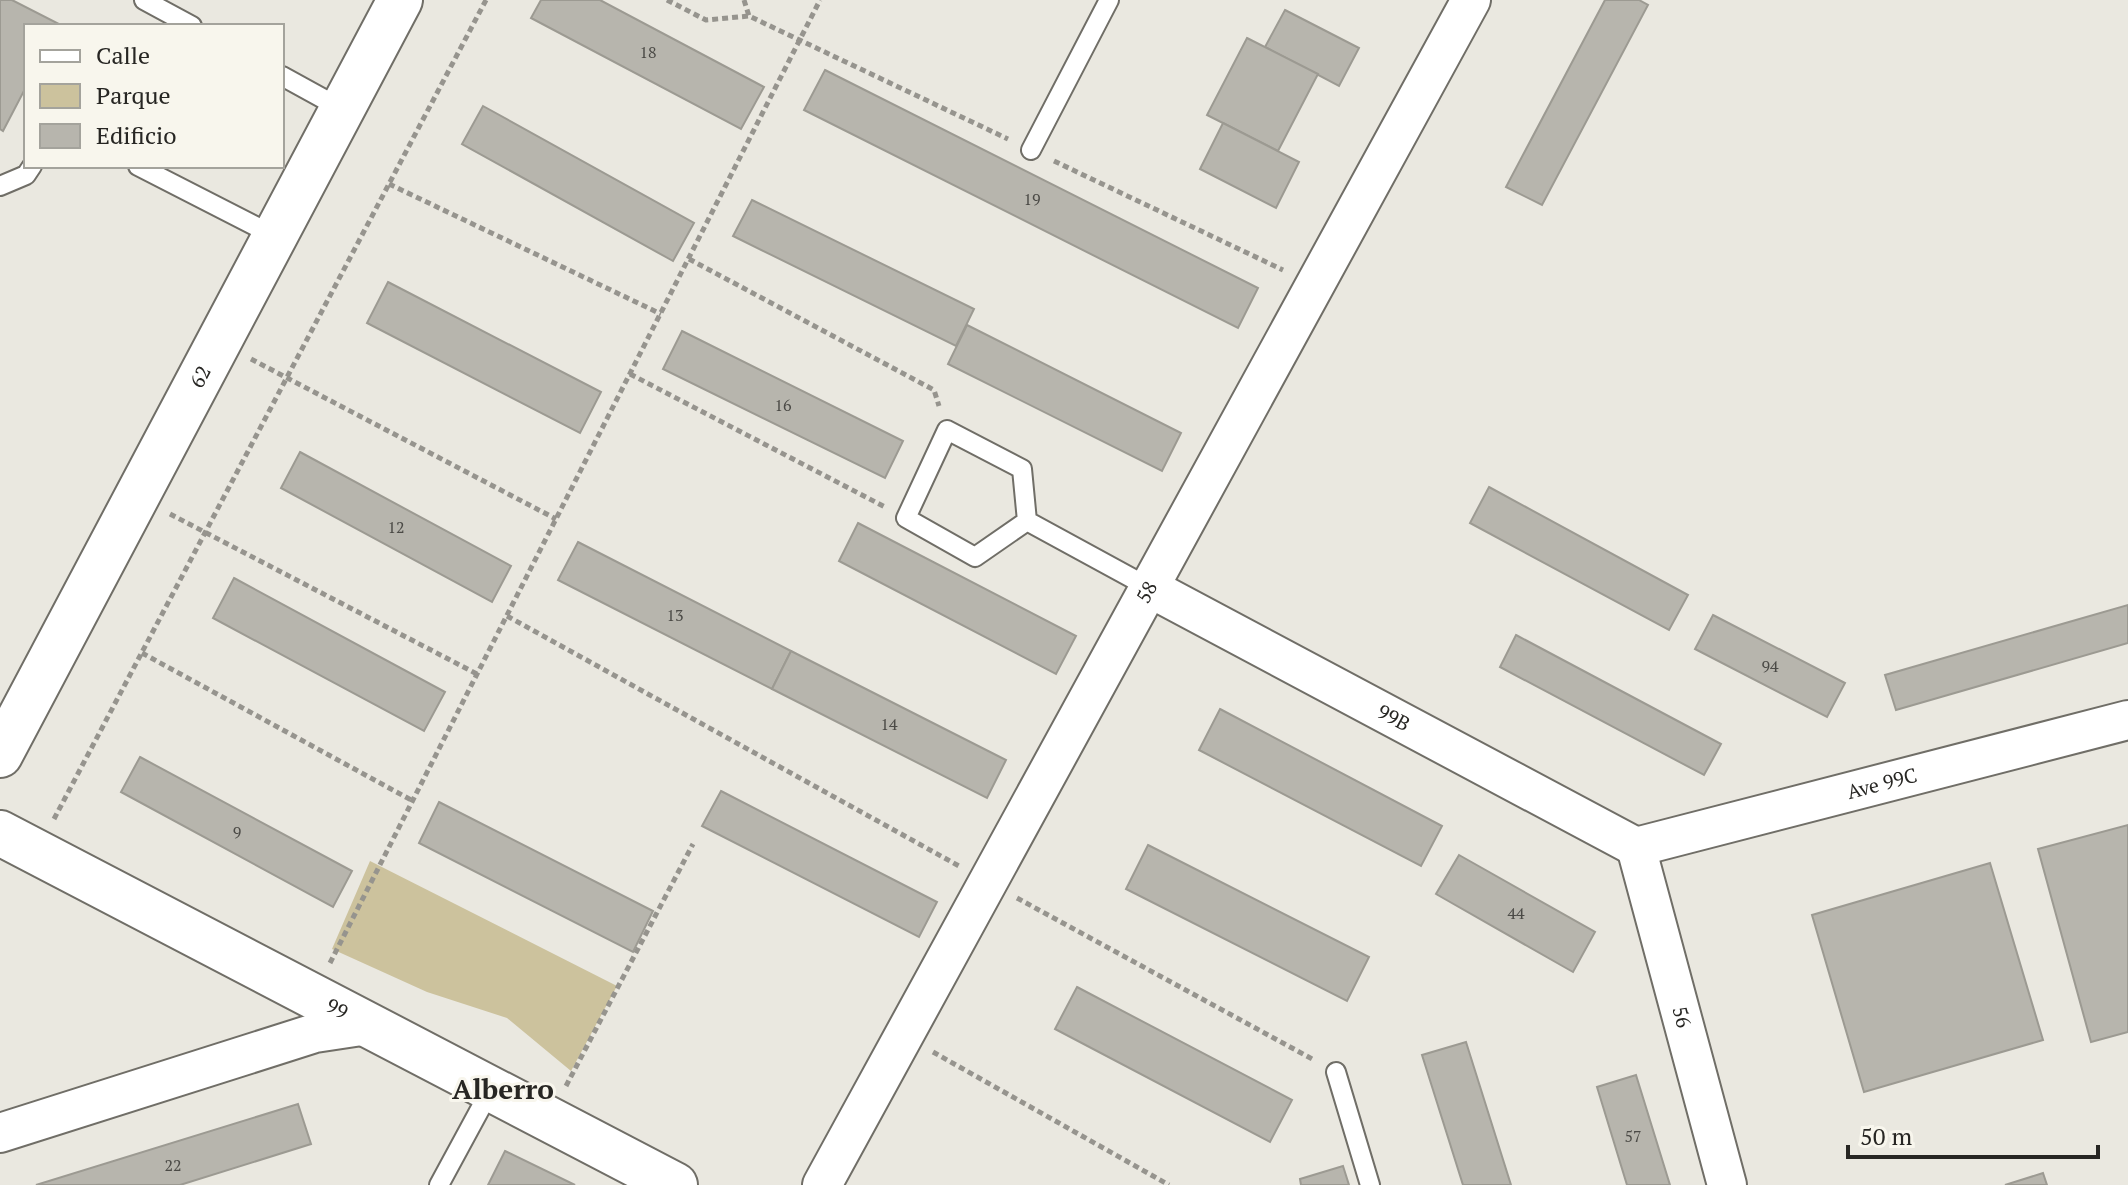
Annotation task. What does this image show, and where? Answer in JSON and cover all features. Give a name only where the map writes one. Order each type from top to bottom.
[{"type":"street","name":"62","points":[[0,755],[400,0]]},
{"type":"street","name":"58","points":[[822,1185],[1471,0]]},
{"type":"street","name":"99B","points":[[1150,588],[1636,847]]},
{"type":"street","name":"Ave 99C","points":[[1636,847],[2128,720]]},
{"type":"street","name":"99","points":[[18,843],[675,1185]]},
{"type":"street","name":"56","points":[[1636,847],[1727,1185]]},
{"type":"street","points":[[0,1133],[315,1033],[368,1025]]},
{"type":"lane","points":[[144,0],[188,24]]},
{"type":"lane","points":[[1031,150],[1109,0]]},
{"type":"lane","points":[[284,77],[342,109]]},
{"type":"lane","points":[[0,186],[26,175],[31,168]]},
{"type":"lane","points":[[142,168],[275,236]]},
{"type":"lane","points":[[947,430],[1022,469],[1027,521],[975,557],[906,518],[947,430]]},
{"type":"lane","points":[[1027,521],[1150,588]]},
{"type":"lane","points":[[1336,1072],[1370,1185]]},
{"type":"lane","points":[[439,1185],[491,1089]]},
{"type":"path","points":[[18,843],[142,653],[486,0]]},
{"type":"path","points":[[667,0],[706,20],[749,16],[1314,285]]},
{"type":"path","points":[[744,0],[749,16]]},
{"type":"path","points":[[313,996],[820,0]]},
{"type":"path","points":[[389,184],[661,314]]},
{"type":"path","points":[[689,259],[934,390],[947,430]]},
{"type":"path","points":[[219,342],[556,519]]},
{"type":"path","points":[[630,374],[906,518]]},
{"type":"path","points":[[137,497],[477,674]]},
{"type":"path","points":[[507,616],[1336,1072]]},
{"type":"path","points":[[142,653],[413,801]]},
{"type":"path","points":[[548,1119],[693,844]]},
{"type":"path","points":[[904,1035],[1169,1185]]},
{"type":"green space","points":[[370,861],[617,986],[571,1071],[507,1018],[427,992],[332,949]]},
{"type":"building","points":[[0,0],[12,0],[59,24],[24,24],[24,91],[3,131],[0,129]]},
{"type":"building","points":[[541,0],[600,0],[764,87],[741,129],[531,18]]},
{"type":"building","points":[[1605,0],[1639,0],[1648,5],[1542,205],[1506,187]]},
{"type":"building","points":[[1285,10],[1359,48],[1339,86],[1265,47]]},
{"type":"building","points":[[1247,38],[1318,74],[1278,151],[1207,115]]},
{"type":"building","points":[[825,70],[1258,288],[1238,328],[804,110]]},
{"type":"building","points":[[483,106],[694,223],[673,261],[462,144]]},
{"type":"building","points":[[1223,123],[1299,162],[1276,208],[1200,169]]},
{"type":"building","points":[[752,200],[974,309],[956,346],[733,236]]},
{"type":"building","points":[[388,282],[601,392],[580,433],[367,323]]},
{"type":"building","points":[[967,325],[1181,433],[1162,471],[948,364]]},
{"type":"building","points":[[682,331],[903,441],[885,478],[663,369]]},
{"type":"building","points":[[300,452],[511,566],[492,602],[281,488]]},
{"type":"building","points":[[1489,487],[1688,595],[1669,630],[1470,523]]},
{"type":"building","points":[[858,523],[1076,636],[1056,674],[839,561]]},
{"type":"building","points":[[578,542],[791,651],[772,689],[558,580]]},
{"type":"building","points":[[234,578],[445,692],[424,731],[213,618]]},
{"type":"building","points":[[2128,605],[2128,643],[1896,710],[1885,675]]},
{"type":"building","points":[[1713,615],[1845,683],[1827,717],[1695,649]]},
{"type":"building","points":[[1516,635],[1721,744],[1704,775],[1500,667]]},
{"type":"building","points":[[791,651],[1006,760],[987,798],[772,689]]},
{"type":"building","points":[[1220,709],[1442,826],[1421,866],[1199,750]]},
{"type":"building","points":[[140,757],[352,871],[333,907],[121,792]]},
{"type":"building","points":[[721,791],[937,902],[919,937],[702,826]]},
{"type":"building","points":[[439,802],[653,911],[633,952],[419,843]]},
{"type":"building","points":[[2128,825],[2128,1032],[2091,1042],[2038,849]]},
{"type":"building","points":[[1148,845],[1369,957],[1347,1001],[1126,889]]},
{"type":"building","points":[[1459,855],[1595,932],[1573,972],[1436,894]]},
{"type":"building","points":[[1990,863],[2043,1040],[1864,1092],[1812,915]]},
{"type":"building","points":[[1077,987],[1292,1100],[1270,1142],[1055,1029]]},
{"type":"building","points":[[1466,1042],[1511,1185],[1463,1185],[1422,1055]]},
{"type":"building","points":[[1636,1075],[1670,1185],[1627,1185],[1597,1087]]},
{"type":"building","points":[[298,1104],[311,1144],[180,1185],[36,1185]]},
{"type":"building","points":[[505,1151],[575,1185],[488,1185]]},
{"type":"building","points":[[1343,1166],[1349,1185],[1301,1185],[1300,1179]]},
{"type":"building","points":[[2043,1173],[2047,1185],[2005,1185]]},
{"type":"district","name":"Alberro","points":[[503,1089]]}]
